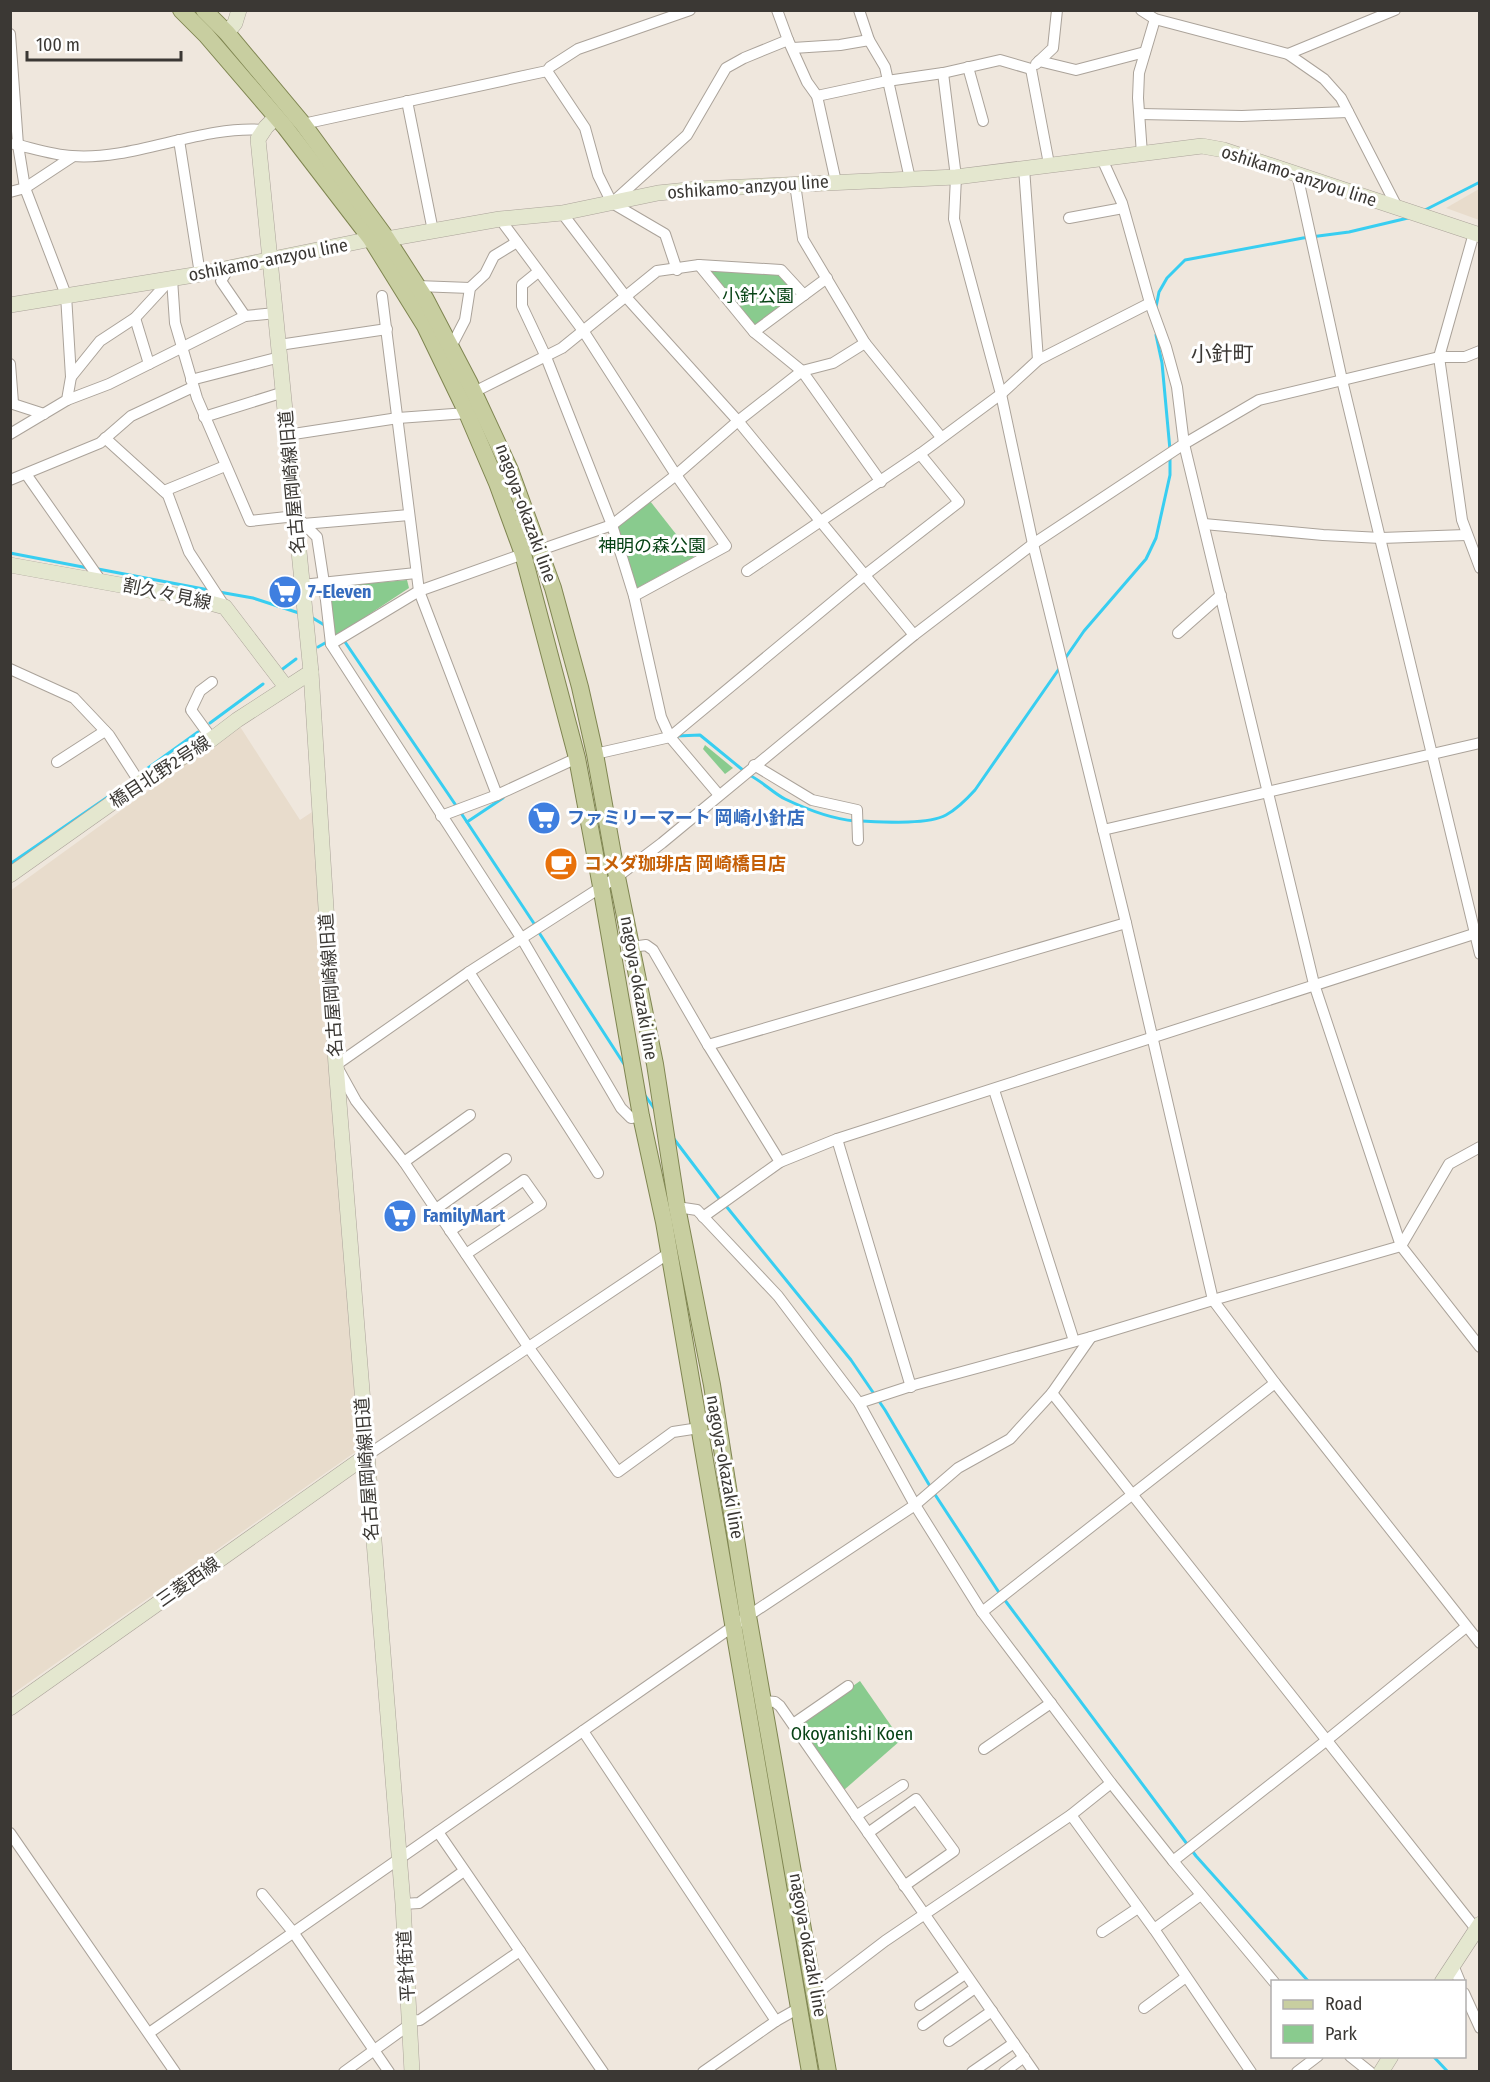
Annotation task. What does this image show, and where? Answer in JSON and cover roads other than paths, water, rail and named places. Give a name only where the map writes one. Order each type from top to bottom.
[{"type":"main road","name":"nagoya-okazaki line","points":[[182,10],[276,117],[417,286],[474,392],[510,470],[553,588],[580,687],[595,754],[655,1064],[677,1207],[712,1385],[748,1616],[828,2072]]},
{"type":"main road","name":"nagoya-okazaki line","points":[[204,10],[227,33],[303,124],[379,239],[467,413],[497,483],[523,554],[577,758],[641,1116],[664,1222],[810,2072]]},
{"type":"main road","points":[[657,1194],[668,1204],[677,1207]]},
{"type":"main road","points":[[664,1222],[668,1213],[677,1207]]},
{"type":"street","points":[[227,33],[235,23],[239,10]]},
{"type":"street","points":[[303,124],[547,70],[578,49],[690,10]]},
{"type":"street","points":[[777,10],[807,82],[817,96],[836,182]]},
{"type":"street","points":[[859,10],[869,40],[885,67],[910,179]]},
{"type":"street","points":[[1035,65],[1053,48],[1057,10]]},
{"type":"street","points":[[1141,10],[1155,19],[1287,54],[1324,79],[1341,98],[1397,207]]},
{"type":"street","points":[[1287,54],[1395,10]]},
{"type":"street","points":[[1142,154],[1139,73],[1155,19]]},
{"type":"street","points":[[10,34],[14,144],[26,188],[66,295],[71,377],[67,400]]},
{"type":"street","points":[[612,203],[687,135],[726,69],[744,58],[790,44],[840,45],[869,40]]},
{"type":"street","points":[[817,96],[1000,60],[1076,70],[1145,52]]},
{"type":"street","points":[[1035,65],[1049,164]]},
{"type":"street","points":[[968,67],[983,122]]},
{"type":"street","points":[[547,70],[585,128],[598,175],[612,203],[665,234],[677,270]]},
{"type":"street","points":[[943,73],[956,177],[954,219],[1001,394],[1032,544],[1126,923],[1213,1300],[1479,1644]]},
{"type":"street","points":[[407,101],[433,231]]},
{"type":"street","points":[[1140,114],[1242,116],[1348,112]]},
{"type":"street","points":[[14,144],[72,156],[113,154],[247,129],[263,130],[276,117]]},
{"type":"street","name":"名古屋岡崎線旧道","points":[[263,130],[258,139],[287,435],[300,520],[302,585],[311,672],[336,1065],[398,1860]]},
{"type":"street","points":[[179,140],[200,274]]},
{"type":"street","name":"oshikamo-anzyou line","points":[[10,305],[200,274],[379,239],[500,219],[562,213],[658,193],[698,189],[956,177],[1202,146],[1224,150],[1477,234]]},
{"type":"street","points":[[10,192],[26,188],[72,156]]},
{"type":"street","points":[[1102,159],[1124,208],[1150,303],[1177,387],[1184,444],[1314,984],[1401,1246],[1479,1347]]},
{"type":"street","points":[[1024,168],[1038,360]]},
{"type":"street","points":[[1297,174],[1342,380],[1476,933],[1479,954]]},
{"type":"street","points":[[795,184],[803,239],[865,344],[941,437]]},
{"type":"street","points":[[1069,219],[1124,208]]},
{"type":"street","points":[[562,213],[626,297],[738,421],[914,635]]},
{"type":"street","points":[[500,219],[584,332],[676,475],[726,546],[634,596]]},
{"type":"street","points":[[1477,234],[1439,357],[1462,520],[1479,568]]},
{"type":"street","points":[[451,347],[465,320],[470,288],[485,274],[494,256],[517,242]]},
{"type":"street","points":[[474,392],[546,357],[584,332],[657,271],[677,270],[699,265],[781,270],[804,295]]},
{"type":"street","points":[[699,265],[754,332],[802,371],[881,482]]},
{"type":"street","points":[[229,268],[221,280],[245,316]]},
{"type":"street","points":[[538,272],[522,285],[522,306],[546,357],[612,525],[634,596],[661,717],[670,736],[719,795]]},
{"type":"street","points":[[754,332],[827,278]]},
{"type":"street","points":[[71,377],[100,341],[135,318],[172,279]]},
{"type":"street","points":[[172,279],[175,323],[192,383],[204,417],[250,521],[409,514]]},
{"type":"street","points":[[417,286],[470,288]]},
{"type":"street","points":[[382,296],[419,591],[497,795]]},
{"type":"street","points":[[747,571],[920,454],[1001,394],[1038,360],[1150,303]]},
{"type":"street","points":[[10,434],[67,400],[108,384],[245,316],[276,313]]},
{"type":"street","points":[[135,318],[149,364]]},
{"type":"street","points":[[10,480],[100,443],[131,416],[192,383],[279,351],[387,329]]},
{"type":"street","points":[[540,550],[612,525],[802,371],[832,363],[865,344]]},
{"type":"street","points":[[699,1428],[673,1432],[618,1472],[529,1348],[404,1162],[356,1101],[336,1065],[469,972],[617,877],[662,843],[914,635],[1032,544],[1184,444],[1259,400],[1439,357],[1465,357],[1479,351]]},
{"type":"street","points":[[10,364],[12,403],[44,414]]},
{"type":"street","points":[[204,417],[284,392]]},
{"type":"street","points":[[287,435],[398,418],[467,413]]},
{"type":"street","points":[[105,438],[168,495],[189,552],[225,607]]},
{"type":"street","points":[[595,754],[670,736],[865,575],[959,502],[920,454]]},
{"type":"street","points":[[164,490],[225,466]]},
{"type":"street","points":[[26,474],[101,581]]},
{"type":"street","points":[[300,520],[317,537],[331,644],[522,939],[621,1108],[631,1118],[641,1116]]},
{"type":"street","points":[[1204,524],[1381,538],[1466,535]]},
{"type":"street","points":[[331,644],[419,591],[523,554]]},
{"type":"street","name":"割久々見線","points":[[10,565],[192,598],[225,607],[286,687]]},
{"type":"street","points":[[302,585],[416,573]]},
{"type":"street","points":[[1178,633],[1221,595]]},
{"type":"street","points":[[10,669],[74,698],[105,731],[140,783]]},
{"type":"street","name":"橋目北野2号線","points":[[10,875],[140,783],[212,739],[311,672]]},
{"type":"street","points":[[206,683],[190,710],[212,739]]},
{"type":"street","points":[[57,762],[105,731]]},
{"type":"street","points":[[1102,830],[1479,742]]},
{"type":"street","points":[[441,816],[497,795],[577,758]]},
{"type":"street","points":[[754,765],[812,800],[857,810],[858,840]]},
{"type":"street","points":[[708,1045],[1126,923]]},
{"type":"street","points":[[704,1217],[780,1162],[837,1139],[1476,933]]},
{"type":"street","points":[[632,947],[646,945],[652,950],[780,1162]]},
{"type":"street","points":[[469,972],[598,1173]]},
{"type":"street","points":[[994,1090],[1074,1341]]},
{"type":"street","points":[[404,1162],[470,1115]]},
{"type":"street","points":[[837,1139],[911,1387]]},
{"type":"street","points":[[859,1403],[1401,1246],[1449,1164],[1479,1147]]},
{"type":"street","points":[[436,1209],[506,1159]]},
{"type":"street","points":[[450,1231],[524,1180],[541,1204],[466,1254]]},
{"type":"street","points":[[677,1207],[697,1210],[778,1296],[859,1403],[915,1505],[982,1612],[1111,1783],[1272,1980]]},
{"type":"street","points":[[366,1456],[669,1253]]},
{"type":"street","points":[[148,2032],[748,1616],[915,1505],[958,1468],[1010,1439],[1052,1394],[1091,1337]]},
{"type":"street","points":[[982,1612],[1275,1383]]},
{"type":"street","points":[[1052,1394],[1478,1927],[1443,1980]]},
{"type":"street","name":"三菱西線","points":[[10,1708],[366,1456]]},
{"type":"street","points":[[1173,1861],[1466,1627]]},
{"type":"street","points":[[792,1724],[848,1686]]},
{"type":"street","points":[[764,1701],[775,1702],[780,1706],[903,1886],[1035,2072]]},
{"type":"street","points":[[984,1749],[1050,1703]]},
{"type":"street","points":[[583,1731],[776,2021]]},
{"type":"street","points":[[813,1996],[869,1952],[1071,1815],[1111,1783]]},
{"type":"street","points":[[856,1816],[903,1785]]},
{"type":"street","points":[[868,1833],[916,1799],[954,1851],[903,1886]]},
{"type":"street","points":[[1071,1815],[1154,1929],[1251,2072]]},
{"type":"street","points":[[438,1832],[603,2072]]},
{"type":"street","points":[[10,1833],[176,2072]]},
{"type":"street","name":"平針街道","points":[[398,1860],[403,1904],[412,2072]]},
{"type":"street","points":[[403,1904],[419,1903],[464,1871]]},
{"type":"street","points":[[262,1894],[293,1932],[389,2072]]},
{"type":"street","points":[[1154,1929],[1201,1895]]},
{"type":"street","points":[[1102,1932],[1138,1908]]},
{"type":"street","points":[[344,2072],[409,2023],[420,2020],[519,1951]]},
{"type":"street","points":[[1453,1965],[1459,1980]]},
{"type":"street","points":[[920,2006],[965,1974]]},
{"type":"street","points":[[1144,2008],[1186,1977]]},
{"type":"street","points":[[923,2025],[975,1988]]},
{"type":"street","points":[[1466,1998],[1479,2028]]},
{"type":"street","points":[[703,2072],[776,2021],[799,2008]]},
{"type":"street","points":[[949,2041],[992,2011]]},
{"type":"street","points":[[972,2072],[1014,2043]]},
{"type":"street","points":[[1004,2072],[1024,2057]]},
{"type":"street","points":[[1297,2072],[1315,2058]]},
{"type":"street","points":[[1352,2058],[1370,2072]]},
{"type":"street","points":[[1381,2072],[1390,2058]]},
{"type":"waterway","points":[[1425,210],[1480,182]]},
{"type":"waterway","points":[[1156,307],[1159,292],[1167,278],[1185,260],[1303,238],[1349,232],[1408,218]]},
{"type":"waterway","points":[[1156,335],[1162,363],[1170,450]]},
{"type":"waterway","points":[[1064,660],[1084,631],[1146,559],[1156,538],[1170,475],[1170,457]]},
{"type":"waterway","points":[[10,553],[88,568]]},
{"type":"waterway","points":[[98,569],[209,590]]},
{"type":"waterway","points":[[219,592],[253,598],[299,613]]},
{"type":"waterway","points":[[311,617],[326,626]]},
{"type":"waterway","points":[[343,639],[457,807]]},
{"type":"waterway","points":[[318,647],[325,643]]},
{"type":"waterway","points":[[280,671],[296,659]]},
{"type":"waterway","points":[[861,821],[928,820],[946,815],[958,807],[975,790],[1061,666]]},
{"type":"waterway","points":[[210,723],[263,684]]},
{"type":"waterway","points":[[141,773],[198,732]]},
{"type":"waterway","points":[[677,736],[700,735],[744,771]]},
{"type":"waterway","points":[[749,775],[793,803],[828,816],[855,821]]},
{"type":"waterway","points":[[10,864],[115,792]]},
{"type":"waterway","points":[[467,822],[503,798]]},
{"type":"waterway","points":[[461,813],[535,925]]},
{"type":"waterway","points":[[538,931],[624,1064]]},
{"type":"waterway","points":[[644,1094],[656,1111]]},
{"type":"waterway","points":[[674,1139],[721,1201]]},
{"type":"waterway","points":[[726,1206],[851,1360],[885,1410],[934,1493],[1000,1594]]},
{"type":"waterway","points":[[1004,1599],[1196,1856],[1307,1980]]},
{"type":"waterway","points":[[1435,2058],[1448,2072]]},
{"type":"place","name":"7-Eleven","points":[[285,592]]},
{"type":"place","name":"ファミリーマート 岡崎小針店","points":[[544,818]]},
{"type":"place","name":"コメダ珈琲店 岡崎橋目店","points":[[561,864]]},
{"type":"place","name":"FamilyMart","points":[[400,1216]]},
{"type":"district","name":"小針町","points":[[1222,354]]},
{"type":"park label","name":"小針公園","points":[[758,296]]},
{"type":"park label","name":"神明の森公園","points":[[652,546]]},
{"type":"park label","name":"Okoyanishi Koen","points":[[852,1734]]}]
